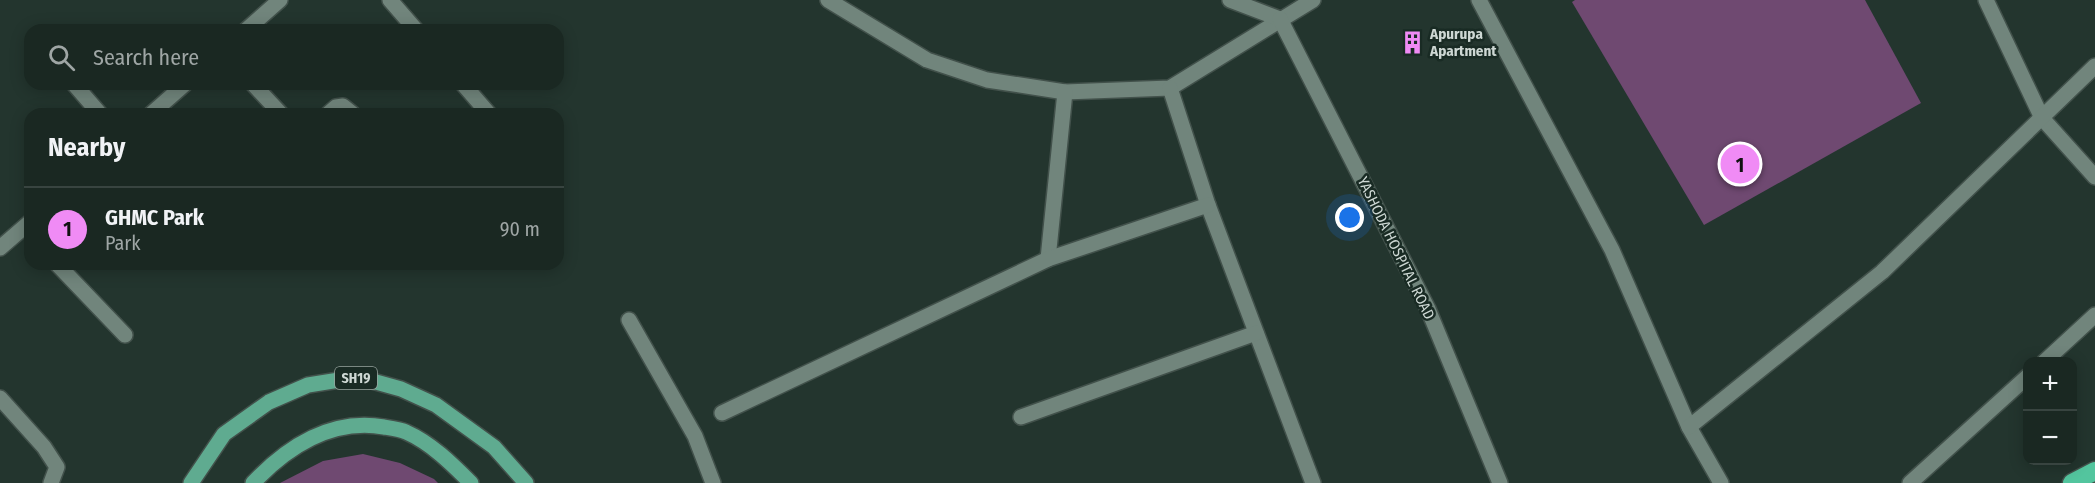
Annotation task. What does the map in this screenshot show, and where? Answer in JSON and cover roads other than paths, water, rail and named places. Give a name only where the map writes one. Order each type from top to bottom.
[{"type":"highway","points":[[2072,483],[2095,471]]},
{"type":"main road","name":"SH19","points":[[191,483],[194,475],[224,434],[269,402],[308,385],[358,377],[401,389],[436,405],[495,447],[526,483]]},
{"type":"main road","points":[[254,483],[287,454],[316,435],[346,427],[370,425],[404,431],[421,440],[471,483]]},
{"type":"street","points":[[253,24],[280,0]]},
{"type":"street","points":[[390,0],[411,24]]},
{"type":"street","points":[[828,0],[927,60],[987,80],[1065,92],[1170,88],[1313,0]]},
{"type":"street","points":[[1230,0],[1281,19]]},
{"type":"street","points":[[1479,0],[1612,250],[1689,427],[1721,483]]},
{"type":"street","points":[[1986,0],[2042,118],[2095,177]]},
{"type":"street","name":"YASHODA HOSPITAL ROAD","points":[[1281,19],[1428,309],[1500,483]]},
{"type":"street","points":[[1689,427],[1882,272],[2095,66]]},
{"type":"street","points":[[1170,88],[1208,205],[1313,483]]},
{"type":"street","points":[[79,90],[95,108]]},
{"type":"street","points":[[158,108],[178,90]]},
{"type":"street","points":[[259,90],[275,108]]},
{"type":"street","points":[[468,90],[484,108]]},
{"type":"street","points":[[1047,259],[1065,92]]},
{"type":"street","points":[[722,413],[1047,259],[1208,205]]},
{"type":"street","points":[[0,248],[24,231]]},
{"type":"street","points":[[63,270],[125,335]]},
{"type":"street","points":[[2049,357],[2095,315]]},
{"type":"street","points":[[629,320],[695,436],[713,483]]},
{"type":"street","points":[[1021,417],[1256,333]]},
{"type":"street","points":[[1910,483],[2023,381]]},
{"type":"street","points":[[0,398],[44,447],[57,467],[51,483]]},
{"type":"place","name":"Apurupa Apartment","points":[[1412,43]]},
{"type":"place","name":"GHMC Park","points":[[1740,164]]}]
